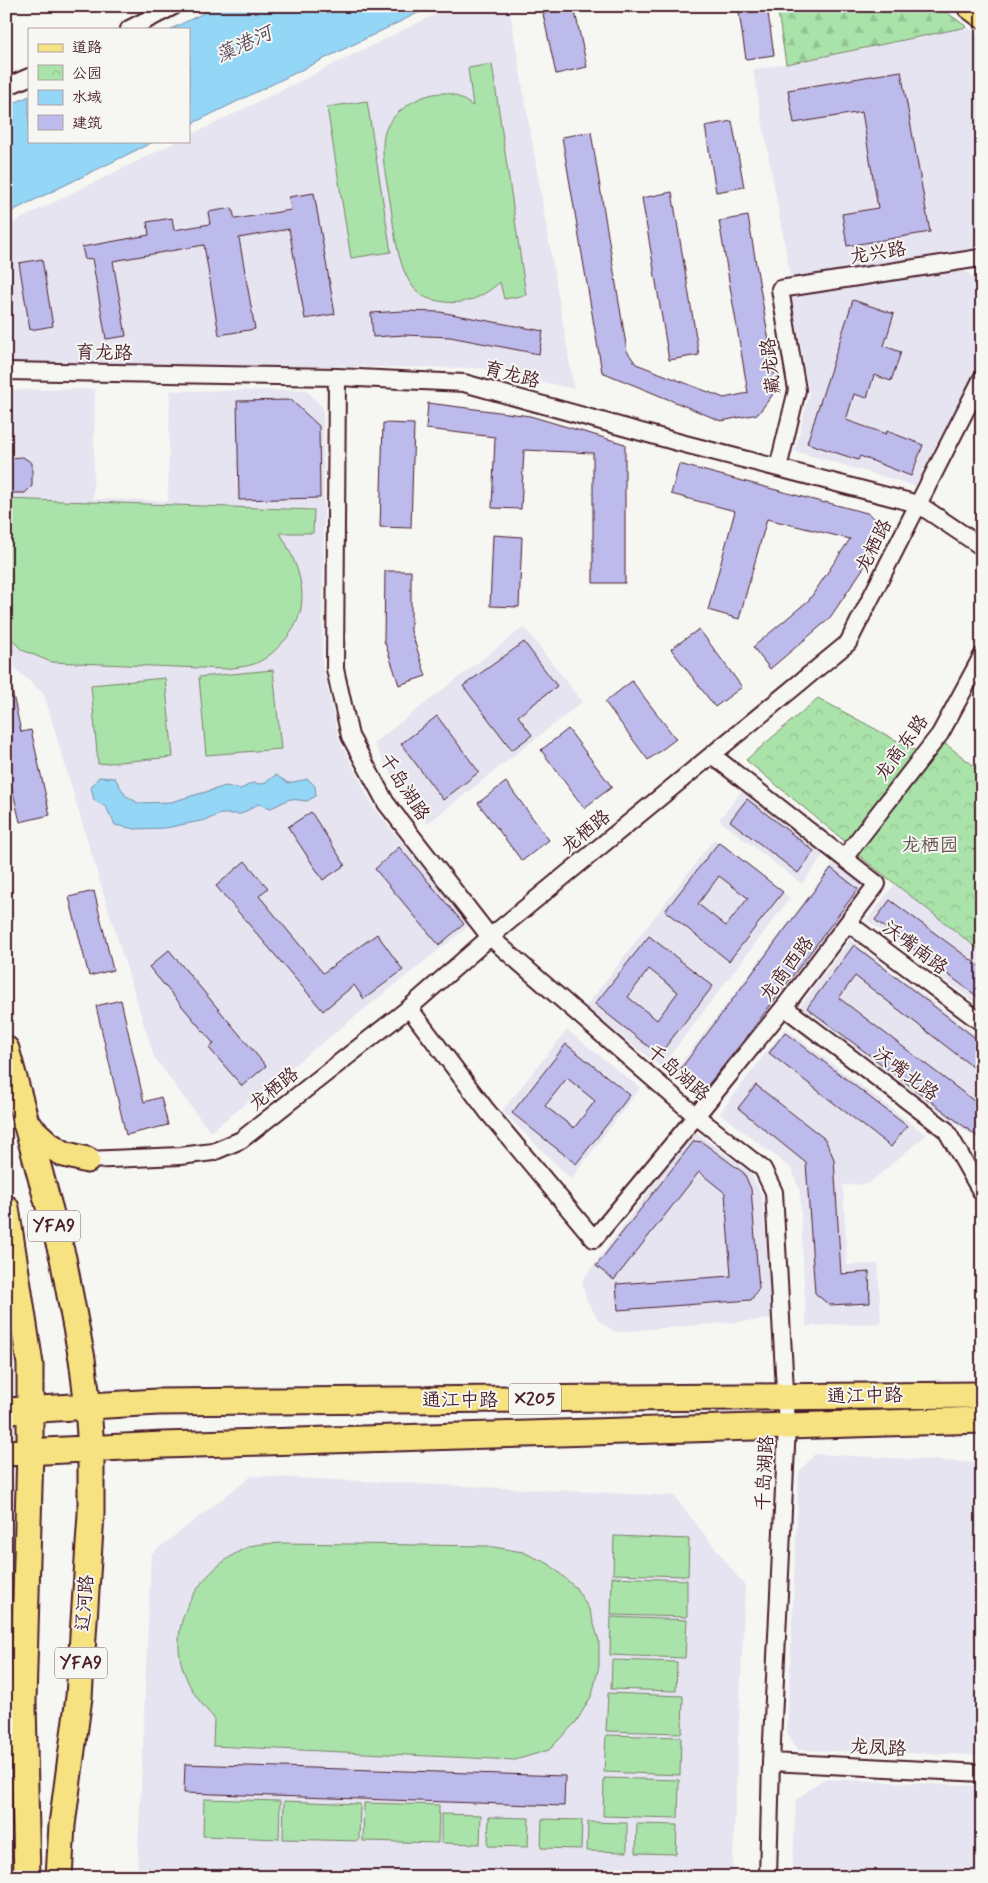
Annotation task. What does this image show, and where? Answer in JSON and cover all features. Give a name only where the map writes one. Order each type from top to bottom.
[{"type":"main road","points":[[970,6],[982,15]]},
{"type":"main road","name":"YFA9","points":[[6,1049],[64,1267],[82,1359],[91,1449]]},
{"type":"main road","points":[[26,1124],[56,1150],[87,1160]]},
{"type":"main road","points":[[49,1207],[55,1180],[67,1168],[87,1160]]},
{"type":"main road","name":"YFA9","points":[[6,1208],[30,1364],[18,1411],[27,1877]]},
{"type":"main road","name":"通江中路","points":[[18,1411],[158,1402],[982,1395]]},
{"type":"main road","name":"通江中路","points":[[18,1452],[163,1445],[982,1420]]},
{"type":"main road","name":"辽河路","points":[[59,1877],[62,1825],[79,1697],[91,1514],[91,1449]]},
{"type":"street","points":[[131,28],[174,6]]},
{"type":"street","points":[[6,87],[28,77]]},
{"type":"street","name":"龙兴路","points":[[780,289],[982,259]]},
{"type":"street","name":"藏龙路","points":[[778,468],[797,390],[780,289]]},
{"type":"street","name":"育龙路","points":[[6,371],[337,377],[464,383],[918,504],[982,547]]},
{"type":"street","name":"千岛湖路","points":[[337,377],[335,669],[350,736],[386,803],[490,937],[696,1116],[763,1169],[774,1192],[787,1397],[787,1426],[771,1762],[768,1877]]},
{"type":"street","name":"龙栖路","points":[[87,1160],[180,1156],[214,1152],[241,1140],[409,1008],[490,937],[848,643],[982,378]]},
{"type":"street","name":"龙商东路","points":[[844,858],[940,734],[982,656]]},
{"type":"street","name":"龙商西路","points":[[409,1008],[487,1111],[594,1239],[784,1007],[877,884],[712,755]]},
{"type":"street","name":"沃嘴南路","points":[[848,923],[982,1023]]},
{"type":"street","name":"沃嘴北路","points":[[784,1007],[946,1130],[982,1193]]},
{"type":"street","name":"龙凤路","points":[[771,1762],[982,1773]]},
{"type":"shaded area","points":[[452,6],[509,6],[574,389],[482,368],[6,363],[6,226],[176,142],[190,142],[190,136]]},
{"type":"shaded area","points":[[967,27],[982,37],[982,250],[791,279],[753,70]]},
{"type":"shaded area","points":[[963,270],[982,283],[982,358],[915,486],[795,451],[809,395],[792,295]]},
{"type":"shaded area","points":[[95,389],[93,499],[168,501],[170,391],[306,390],[323,408],[322,664],[339,740],[374,808],[470,925],[210,1132],[154,1057],[44,694],[6,660],[6,390]]},
{"type":"shaded area","points":[[524,627],[582,702],[427,824],[397,785],[374,743]]},
{"type":"shaded area","points":[[744,788],[826,852],[802,884],[719,820]]},
{"type":"shaded area","points":[[714,839],[790,898],[661,1067],[585,1008]]},
{"type":"shaded area","points":[[835,861],[868,886],[706,1099],[673,1074]]},
{"type":"shaded area","points":[[895,884],[982,952],[982,1008],[867,920]]},
{"type":"shaded area","points":[[850,940],[982,1039],[982,1143],[800,1006]]},
{"type":"shaded area","points":[[785,1028],[926,1135],[868,1184],[843,1185],[847,1265],[878,1264],[881,1323],[806,1326],[800,1192],[792,1169],[720,1113]]},
{"type":"shaded area","points":[[567,1030],[640,1088],[571,1179],[502,1111]]},
{"type":"shaded area","points":[[694,1131],[750,1172],[762,1196],[772,1319],[615,1332],[599,1321],[586,1299],[582,1281]]},
{"type":"shaded area","points":[[815,1454],[982,1463],[982,1755],[799,1750],[787,1734],[799,1472]]},
{"type":"shaded area","points":[[252,1476],[674,1496],[745,1586],[732,1877],[137,1877],[151,1554]]},
{"type":"shaded area","points":[[823,1779],[982,1786],[982,1877],[792,1877],[796,1800]]},
{"type":"green space","points":[[777,6],[938,6],[967,27],[786,64]]},
{"type":"green space","points":[[492,64],[526,295],[504,299],[500,282],[488,291],[468,301],[453,303],[435,300],[422,296],[412,286],[401,264],[384,162],[383,142],[385,133],[388,125],[399,112],[413,102],[429,95],[438,93],[450,94],[473,106],[468,68]]},
{"type":"green space","points":[[367,101],[391,252],[351,258],[327,107]]},
{"type":"green space","points":[[6,499],[314,510],[313,533],[280,533],[298,573],[302,600],[300,614],[294,627],[282,644],[263,660],[251,665],[227,669],[51,662],[22,650],[6,633],[6,533],[10,527],[6,526]]},
{"type":"green space","points":[[273,670],[281,749],[206,755],[199,677]]},
{"type":"green space","points":[[165,678],[173,757],[98,764],[91,685]]},
{"type":"green space","points":[[818,698],[916,751],[847,843],[746,760]]},
{"type":"green space","name":"龙栖园","points":[[943,742],[982,772],[982,952],[857,854]]},
{"type":"green space","points":[[614,1536],[689,1539],[688,1576],[613,1574]]},
{"type":"green space","points":[[282,1543],[488,1546],[523,1552],[549,1564],[576,1588],[590,1611],[599,1641],[599,1666],[592,1695],[576,1722],[549,1750],[515,1760],[213,1746],[214,1718],[191,1688],[180,1657],[179,1638],[183,1619],[190,1601],[214,1569],[248,1547]]},
{"type":"green space","points":[[612,1577],[687,1580],[687,1617],[611,1615]]},
{"type":"green space","points":[[611,1617],[687,1620],[685,1658],[610,1655]]},
{"type":"green space","points":[[612,1660],[677,1662],[676,1691],[611,1689]]},
{"type":"green space","points":[[608,1693],[683,1696],[682,1733],[606,1731]]},
{"type":"green space","points":[[606,1735],[681,1737],[680,1775],[604,1772]]},
{"type":"green space","points":[[604,1778],[679,1780],[678,1818],[603,1816]]},
{"type":"green space","points":[[204,1799],[280,1801],[279,1839],[203,1836]]},
{"type":"green space","points":[[284,1801],[360,1804],[359,1841],[283,1839]]},
{"type":"green space","points":[[364,1803],[439,1805],[438,1843],[363,1841]]},
{"type":"green space","points":[[441,1814],[481,1815],[480,1844],[441,1843]]},
{"type":"green space","points":[[489,1817],[529,1818],[528,1847],[488,1846]]},
{"type":"green space","points":[[542,1819],[582,1820],[581,1849],[541,1848]]},
{"type":"green space","points":[[588,1822],[627,1823],[627,1852],[587,1851]]},
{"type":"green space","points":[[637,1824],[677,1825],[676,1854],[636,1853]]},
{"type":"water","name":"藻港河","points":[[218,6],[432,6],[190,125],[190,28],[173,28]]},
{"type":"water","points":[[28,96],[28,142],[153,142],[6,214],[6,107]]},
{"type":"water","points":[[276,775],[288,783],[308,779],[315,786],[316,796],[307,801],[290,799],[271,808],[258,804],[241,814],[221,814],[206,820],[165,828],[135,829],[115,825],[106,807],[94,800],[91,787],[99,777],[115,778],[125,795],[138,803],[171,802],[226,786],[241,789],[252,783],[263,784]]},
{"type":"building","points":[[738,6],[767,6],[774,55],[746,59]]},
{"type":"building","points":[[574,7],[587,67],[556,74],[543,14]]},
{"type":"building","points":[[901,71],[930,232],[847,246],[842,214],[878,208],[862,112],[794,123],[788,90]]},
{"type":"building","points":[[732,121],[744,187],[716,192],[705,126]]},
{"type":"building","points":[[591,132],[627,351],[636,364],[724,398],[748,393],[719,221],[748,216],[777,389],[758,414],[721,421],[602,372],[562,137]]},
{"type":"building","points":[[672,192],[699,355],[669,360],[642,198]]},
{"type":"building","points":[[314,193],[335,314],[305,319],[289,229],[239,238],[255,329],[219,335],[204,245],[113,261],[126,336],[106,339],[92,258],[85,260],[82,247],[149,235],[147,222],[172,218],[174,230],[210,224],[208,212],[232,208],[235,219],[291,210],[289,197]]},
{"type":"building","points":[[42,259],[53,326],[30,330],[19,263]]},
{"type":"building","points":[[853,300],[894,314],[884,346],[901,352],[891,381],[874,375],[867,398],[854,394],[846,420],[886,434],[887,431],[923,445],[911,476],[860,456],[858,460],[807,443]]},
{"type":"building","points":[[403,311],[440,312],[543,331],[539,354],[450,337],[404,335],[373,337],[371,313]]},
{"type":"building","points":[[291,400],[319,426],[320,498],[239,500],[237,401]]},
{"type":"building","points":[[428,403],[530,416],[625,444],[625,583],[593,583],[593,453],[524,450],[521,509],[492,508],[495,437],[426,429]]},
{"type":"building","points":[[383,423],[414,424],[411,528],[380,527]]},
{"type":"building","points":[[23,457],[32,463],[32,486],[25,493],[6,493],[6,458]]},
{"type":"building","points":[[679,464],[867,513],[879,525],[880,540],[877,548],[829,619],[770,669],[753,647],[809,600],[850,539],[767,519],[739,619],[708,610],[735,511],[671,494]]},
{"type":"building","points":[[493,535],[522,537],[519,607],[490,606]]},
{"type":"building","points":[[385,571],[411,571],[411,631],[426,676],[399,685],[384,640]]},
{"type":"building","points":[[699,629],[742,687],[715,707],[671,649]]},
{"type":"building","points":[[524,642],[557,686],[518,716],[532,735],[512,750],[463,686]]},
{"type":"building","points":[[632,681],[676,739],[648,760],[605,702]]},
{"type":"building","points":[[6,690],[12,690],[21,732],[31,730],[50,815],[20,822],[6,763]]},
{"type":"building","points":[[437,716],[479,772],[443,800],[401,744]]},
{"type":"building","points":[[568,729],[612,787],[584,808],[541,750]]},
{"type":"building","points":[[506,782],[549,840],[522,861],[478,803]]},
{"type":"building","points":[[747,799],[814,851],[798,873],[730,821]]},
{"type":"building","points":[[311,812],[345,865],[323,880],[288,827]]},
{"type":"building","points":[[719,842],[783,892],[729,961],[665,911]],"holes":[[[719,876],[748,898],[726,926],[698,904]]]},
{"type":"building","points":[[399,847],[464,924],[439,945],[375,869]]},
{"type":"building","points":[[245,861],[268,888],[259,896],[323,973],[377,934],[403,970],[364,999],[354,985],[323,1011],[216,886]]},
{"type":"building","points":[[831,868],[858,889],[704,1090],[679,1071]]},
{"type":"building","points":[[94,891],[113,970],[89,976],[69,897]]},
{"type":"building","points":[[890,900],[982,968],[982,1000],[875,920]]},
{"type":"building","points":[[649,936],[713,986],[659,1055],[595,1004]],"holes":[[[649,969],[678,992],[657,1020],[628,997]]]},
{"type":"building","points":[[854,945],[982,1043],[982,1074],[855,976],[839,998],[982,1107],[982,1140],[807,1008]]},
{"type":"building","points":[[169,950],[266,1066],[242,1086],[209,1048],[214,1044],[149,967]]},
{"type":"building","points":[[121,1000],[144,1102],[161,1097],[168,1125],[126,1135],[96,1006]]},
{"type":"building","points":[[785,1032],[907,1126],[891,1147],[769,1053]]},
{"type":"building","points":[[566,1044],[630,1095],[576,1164],[512,1113]],"holes":[[[567,1078],[595,1101],[574,1128],[545,1106]]]},
{"type":"building","points":[[756,1085],[825,1139],[834,1159],[841,1274],[869,1272],[870,1303],[829,1305],[815,1293],[806,1163],[738,1108]]},
{"type":"building","points":[[694,1141],[702,1142],[744,1173],[751,1189],[759,1288],[751,1300],[618,1310],[616,1284],[731,1276],[725,1193],[699,1172],[614,1280],[596,1266]]},
{"type":"building","points":[[185,1764],[565,1776],[564,1806],[184,1793]]}]
